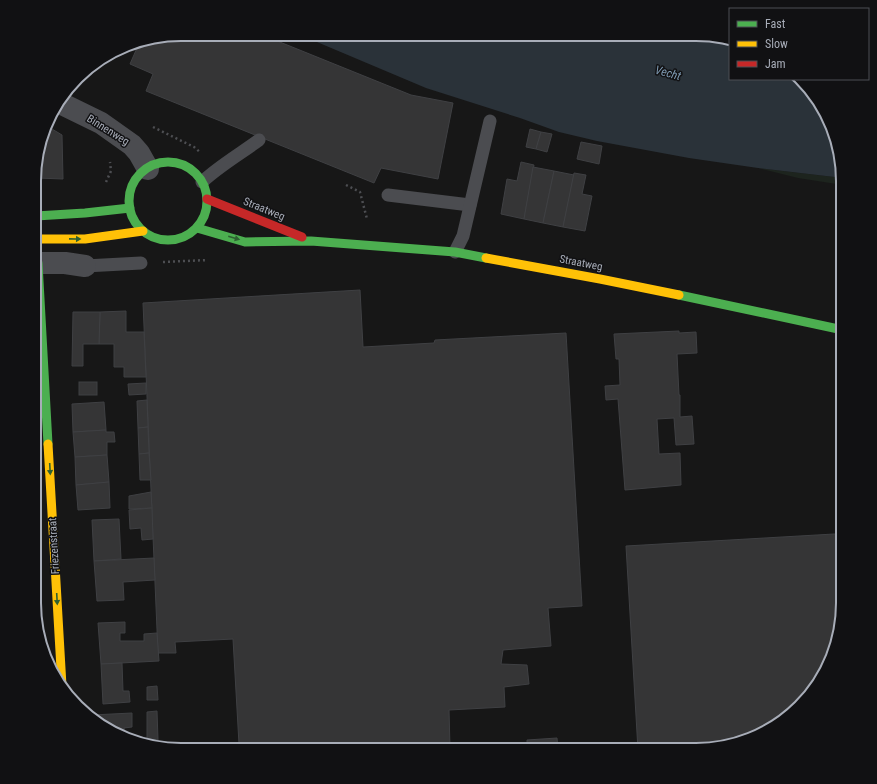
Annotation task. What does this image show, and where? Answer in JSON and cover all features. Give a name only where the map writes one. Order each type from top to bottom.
[{"type":"main road","points":[[157,164],[178,164],[187,167],[196,174],[202,182],[207,199],[206,210],[197,228],[189,235],[173,240],[157,239],[143,231],[137,225],[130,208],[130,193],[136,179],[148,169],[157,164]]},
{"type":"main road","name":"Straatweg","points":[[207,199],[311,241]]},
{"type":"main road","points":[[41,216],[86,214],[113,209],[130,208]]},
{"type":"main road","name":"Straatweg","points":[[197,228],[245,242],[311,241],[455,252],[615,282],[836,329]]},
{"type":"main road","points":[[41,239],[85,240],[143,231]]},
{"type":"main road","name":"Friezenstraat","points":[[41,331],[61,675]]},
{"type":"street","name":"Binnenweg","points":[[64,105],[101,124],[132,145],[139,153],[148,169]]},
{"type":"street","name":"Friezenstraat","points":[[41,263],[65,263],[85,266]]},
{"type":"lane","points":[[455,252],[463,236],[490,122]]},
{"type":"lane","points":[[202,182],[216,169],[239,155],[259,140]]},
{"type":"lane","points":[[388,195],[470,205]]},
{"type":"lane","name":"Friezenstraat","points":[[85,266],[141,263]]},
{"type":"path","points":[[106,184],[111,172],[110,159]]},
{"type":"path","points":[[346,185],[360,192],[368,220]]},
{"type":"shaded area","points":[[758,168],[836,177],[836,184],[798,178]]},
{"type":"water","name":"Vecht","points":[[315,41],[705,41],[729,45],[729,80],[793,80],[807,96],[822,119],[829,136],[835,163],[836,177],[689,158],[597,141],[559,132],[426,88]]},
{"type":"building","points":[[277,41],[411,95],[453,103],[438,179],[381,168],[374,183],[146,91],[153,74],[130,64],[137,48],[163,42]]},
{"type":"building","points":[[52,129],[62,135],[63,179],[41,178],[42,163],[48,136]]},
{"type":"building","points":[[530,129],[541,132],[536,149],[526,147]]},
{"type":"building","points":[[541,132],[552,134],[547,152],[536,149]]},
{"type":"building","points":[[581,142],[602,146],[599,164],[577,159]]},
{"type":"building","points":[[521,162],[534,165],[524,219],[501,214],[507,179],[517,181]]},
{"type":"building","points":[[533,167],[554,171],[543,223],[524,219]]},
{"type":"building","points":[[554,171],[574,175],[563,227],[543,223]]},
{"type":"building","points":[[574,173],[586,175],[582,194],[592,196],[585,231],[563,227]]},
{"type":"building","points":[[360,290],[363,347],[434,343],[435,340],[566,333],[582,606],[548,608],[551,646],[503,650],[501,664],[527,665],[529,684],[504,687],[505,707],[449,710],[450,743],[239,743],[233,639],[175,642],[176,653],[158,653],[143,303]]},
{"type":"building","points":[[126,311],[126,332],[144,332],[146,377],[124,377],[124,367],[114,367],[114,344],[99,344],[100,312]]},
{"type":"building","points":[[73,312],[100,312],[99,344],[83,344],[83,366],[72,366]]},
{"type":"building","points":[[679,331],[679,333],[696,332],[697,353],[677,354],[680,417],[692,416],[694,444],[676,445],[674,418],[657,419],[659,454],[680,453],[681,485],[625,490],[618,399],[606,400],[605,386],[620,385],[619,359],[616,359],[614,334]]},
{"type":"building","points":[[79,382],[97,382],[97,395],[79,395]]},
{"type":"building","points":[[146,383],[146,394],[129,395],[128,384]]},
{"type":"building","points":[[147,400],[148,427],[138,428],[137,401]]},
{"type":"building","points":[[104,402],[106,430],[73,432],[72,404]]},
{"type":"building","points":[[148,427],[149,453],[139,454],[138,428]]},
{"type":"building","points":[[106,430],[106,432],[114,432],[115,442],[107,442],[107,455],[75,457],[73,432]]},
{"type":"building","points":[[149,453],[151,480],[140,480],[139,454]]},
{"type":"building","points":[[107,455],[109,482],[76,485],[75,457]]},
{"type":"building","points":[[109,482],[110,508],[78,510],[76,485]]},
{"type":"building","points":[[151,492],[152,508],[129,509],[129,496]]},
{"type":"building","points":[[152,508],[153,539],[142,540],[141,528],[130,529],[129,510]]},
{"type":"building","points":[[119,519],[121,559],[94,561],[92,520]]},
{"type":"building","points":[[836,534],[835,621],[829,648],[822,665],[807,688],[795,702],[781,714],[758,729],[741,736],[705,743],[638,743],[626,546]]},
{"type":"building","points":[[154,558],[155,580],[123,582],[124,600],[97,601],[94,561]]},
{"type":"building","points":[[125,622],[125,633],[120,633],[120,641],[144,641],[144,634],[157,633],[159,661],[101,664],[98,623]]},
{"type":"building","points":[[122,663],[123,691],[129,691],[130,702],[103,704],[101,664]]},
{"type":"building","points":[[157,686],[158,700],[147,700],[147,687]]},
{"type":"building","points":[[157,711],[158,740],[147,738],[147,712]]},
{"type":"building","points":[[132,713],[132,727],[124,728],[124,731],[119,729],[97,715]]},
{"type":"building","points":[[557,738],[557,743],[527,743],[527,740]]},
{"type":"traffic: fast","points":[[168,162],[183,165],[195,174],[204,186],[207,201],[204,216],[195,228],[183,237],[168,240],[153,237],[141,228],[132,216],[129,201],[132,186],[141,174],[153,165],[168,162]]},
{"type":"traffic: fast","points":[[41,216],[130,208]]},
{"type":"traffic: fast","points":[[197,228],[245,242],[311,241],[455,252],[486,258]]},
{"type":"traffic: fast","points":[[679,295],[836,329]]},
{"type":"traffic: fast","points":[[41,317],[48,444]]},
{"type":"traffic: slow","points":[[41,239],[85,239],[143,231]]},
{"type":"traffic: slow","points":[[486,258],[679,295]]},
{"type":"traffic: slow","points":[[48,444],[61,675]]},
{"type":"traffic: jam","points":[[207,199],[302,237]]}]
